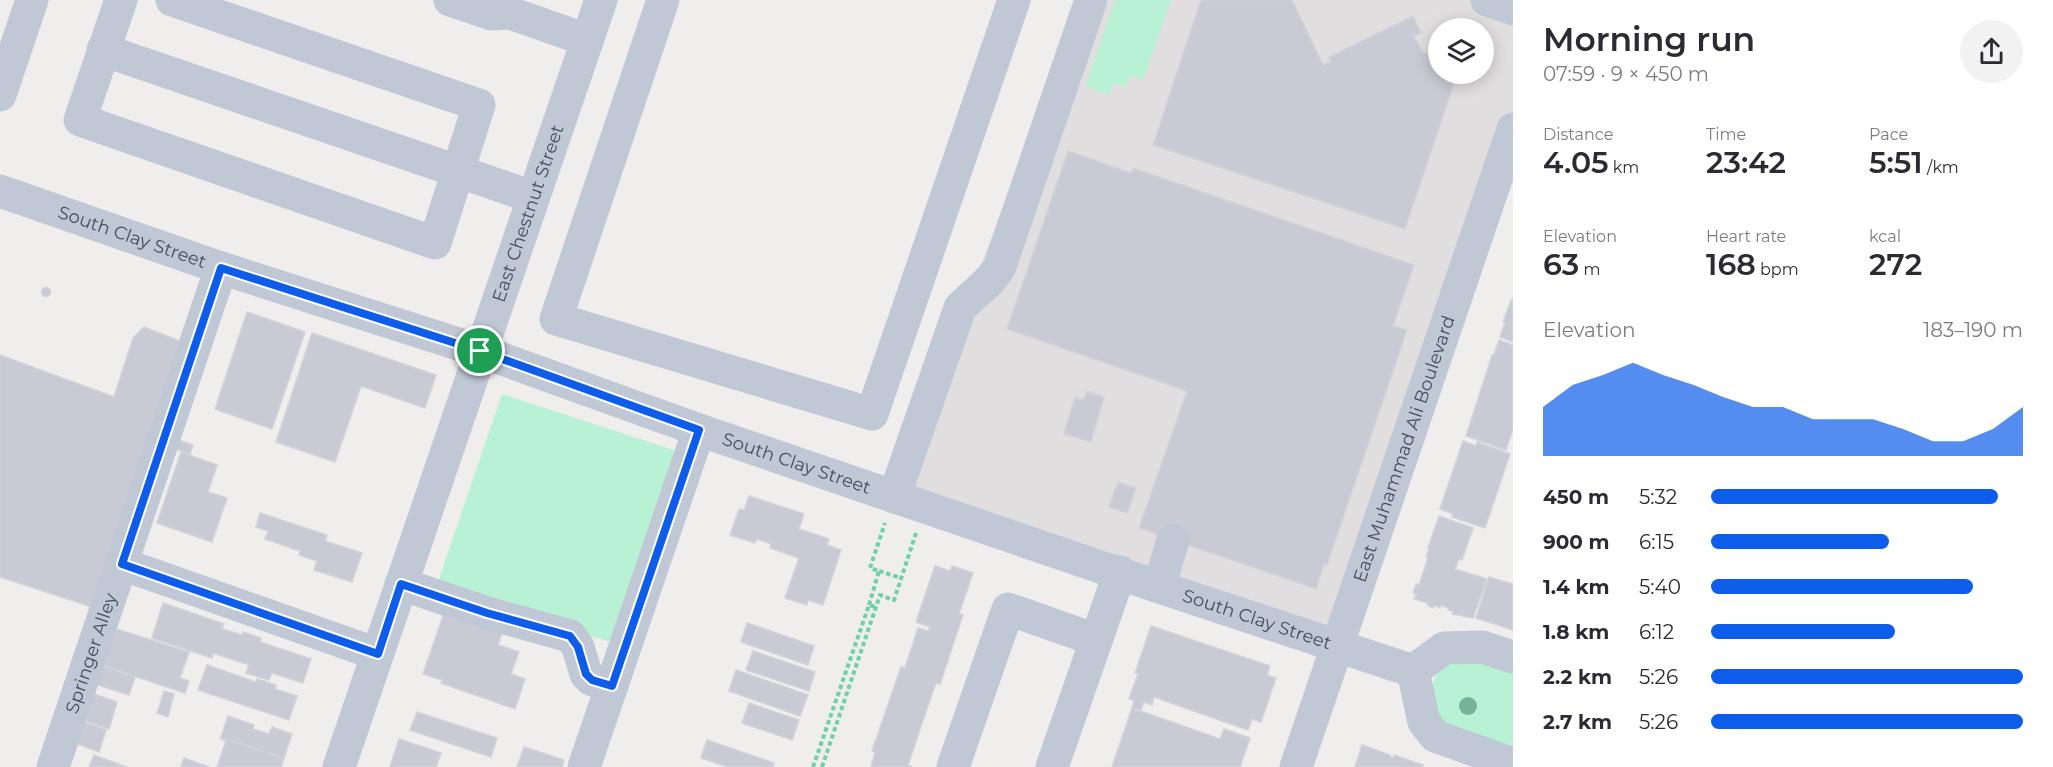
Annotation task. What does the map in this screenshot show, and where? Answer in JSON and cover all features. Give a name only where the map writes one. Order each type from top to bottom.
[{"type":"street","points":[[0,95],[32,0]]},
{"type":"street","points":[[121,0],[80,120],[435,243],[479,105],[172,0]]},
{"type":"street","points":[[450,0],[492,14],[510,13],[587,40]]},
{"type":"street","name":"East Chestnut Street","points":[[339,767],[601,0]]},
{"type":"street","points":[[663,0],[556,319],[872,414],[1014,0]]},
{"type":"street","points":[[889,509],[960,308],[994,277],[1000,266],[1091,0]]},
{"type":"street","points":[[1487,0],[1513,9]]},
{"type":"street","points":[[103,50],[533,197]]},
{"type":"street","name":"East Muhammad Ali Boulevard","points":[[1296,767],[1513,129]]},
{"type":"street","name":"South Clay Street","points":[[0,191],[221,268],[480,351],[699,430],[889,509],[1120,572],[1413,671]]},
{"type":"street","name":"Springer Alley","points":[[53,767],[221,268]]},
{"type":"street","points":[[584,767],[699,430]]},
{"type":"street","points":[[1159,587],[1173,540]]},
{"type":"street","points":[[122,564],[378,654]]},
{"type":"street","points":[[1052,767],[1120,572]]},
{"type":"street","points":[[401,584],[487,613],[570,636],[578,647],[586,674],[592,680],[612,686]]},
{"type":"street","points":[[953,767],[1008,609],[1096,640]]},
{"type":"street","points":[[1513,657],[1482,647],[1444,648],[1413,671],[1424,722],[1435,736],[1513,764]]},
{"type":"path","points":[[889,509],[870,568],[902,578]]},
{"type":"path","points":[[822,767],[880,595],[894,600],[912,546]]},
{"type":"path","points":[[813,767],[879,571]]},
{"type":"path","points":[[869,605],[876,607]]},
{"type":"shaded area","points":[[1080,0],[1513,0],[1513,131],[1337,645],[894,497]]},
{"type":"green space","points":[[1115,0],[1171,0],[1143,80],[1130,75],[1126,87],[1113,83],[1109,95],[1085,86]]},
{"type":"green space","points":[[502,394],[680,452],[614,643],[436,588]]},
{"type":"green space","points":[[1451,658],[1513,669],[1513,750],[1438,720],[1432,686],[1438,673]]},
{"type":"building","points":[[1201,0],[1292,0],[1323,65],[1331,61],[1329,57],[1413,16],[1421,33],[1414,36],[1422,52],[1428,54],[1428,84],[1454,84],[1405,229],[1153,145]]},
{"type":"building","points":[[1068,151],[1131,173],[1133,168],[1414,265],[1393,326],[1407,330],[1327,565],[1324,564],[1316,589],[1139,528],[1187,391],[1007,329]]},
{"type":"building","points":[[46,287],[51,292],[46,297],[41,292]]},
{"type":"building","points":[[1513,299],[1513,342],[1500,337],[1505,323],[1503,322]]},
{"type":"building","points":[[247,312],[305,332],[272,429],[215,409]]},
{"type":"building","points":[[144,327],[185,343],[95,608],[0,577],[0,355],[114,397],[133,338]]},
{"type":"building","points":[[312,333],[436,375],[425,408],[361,386],[335,462],[276,442]]},
{"type":"building","points":[[1499,340],[1513,345],[1513,429],[1506,450],[1466,436]]},
{"type":"building","points":[[1087,391],[1104,397],[1091,442],[1064,434],[1075,397],[1083,400]]},
{"type":"building","points":[[178,440],[193,445],[190,454],[175,449]]},
{"type":"building","points":[[1463,441],[1476,446],[1477,442],[1510,454],[1485,528],[1452,517],[1453,514],[1440,509]]},
{"type":"building","points":[[181,452],[217,465],[208,492],[227,498],[212,542],[157,523]]},
{"type":"building","points":[[1118,482],[1136,488],[1127,513],[1109,507]]},
{"type":"building","points":[[749,496],[804,514],[799,529],[829,539],[827,545],[841,550],[823,605],[808,600],[807,605],[785,598],[799,558],[770,548],[771,544],[757,539],[755,543],[730,535],[739,509],[744,510]]},
{"type":"building","points":[[260,513],[327,535],[325,541],[362,553],[352,582],[314,570],[317,561],[299,555],[300,551],[265,539],[268,531],[256,527]]},
{"type":"building","points":[[1439,516],[1473,528],[1462,560],[1459,559],[1455,569],[1487,579],[1473,618],[1452,614],[1453,611],[1441,605],[1440,608],[1434,605],[1433,608],[1427,605],[1428,603],[1414,599],[1416,594],[1413,593],[1416,584],[1419,585]]},
{"type":"building","points":[[935,566],[950,571],[952,566],[973,573],[959,614],[963,615],[940,684],[936,683],[908,765],[912,767],[871,767],[875,752],[872,751],[901,667],[905,668],[918,628],[928,631],[930,627],[916,622]]},
{"type":"building","points":[[1489,577],[1513,584],[1513,630],[1476,618]]},
{"type":"building","points":[[163,603],[224,624],[222,629],[261,638],[260,642],[311,659],[303,683],[272,673],[269,680],[246,673],[249,665],[213,653],[212,658],[152,638]]},
{"type":"building","points":[[445,610],[504,627],[498,645],[519,652],[511,674],[525,679],[515,709],[441,683],[442,680],[423,674]]},
{"type":"building","points":[[747,623],[814,646],[808,665],[741,642]]},
{"type":"building","points":[[1151,626],[1270,666],[1267,675],[1276,678],[1261,722],[1252,719],[1248,730],[1154,697],[1152,705],[1144,702],[1141,710],[1132,708],[1134,700],[1129,699],[1138,674],[1135,673]]},
{"type":"building","points":[[113,628],[189,652],[180,678],[189,681],[185,693],[101,665]]},
{"type":"building","points":[[753,651],[815,672],[809,691],[746,670]]},
{"type":"building","points":[[98,664],[135,677],[129,695],[92,683]]},
{"type":"building","points":[[207,665],[256,682],[257,679],[276,685],[275,689],[297,696],[289,720],[198,690]]},
{"type":"building","points":[[736,670],[808,695],[800,716],[729,691]]},
{"type":"building","points":[[164,691],[174,694],[168,717],[157,713]]},
{"type":"building","points":[[88,692],[117,702],[109,729],[80,719]]},
{"type":"building","points":[[749,703],[799,720],[792,740],[742,723]]},
{"type":"building","points":[[1132,708],[1220,739],[1224,729],[1250,738],[1240,767],[1112,767]]},
{"type":"building","points":[[417,712],[497,738],[491,757],[410,730]]},
{"type":"building","points":[[228,716],[254,725],[253,729],[269,734],[272,727],[292,734],[284,758],[221,737]]},
{"type":"building","points":[[79,720],[106,730],[99,752],[72,742]]},
{"type":"building","points":[[221,737],[284,758],[281,767],[217,767],[226,741]]},
{"type":"building","points":[[399,739],[441,753],[436,767],[390,767]]},
{"type":"building","points":[[707,740],[774,763],[773,767],[728,767],[701,758]]},
{"type":"building","points":[[1362,745],[1393,758],[1394,755],[1423,765],[1422,767],[1355,767]]},
{"type":"building","points":[[524,747],[564,760],[562,767],[517,767]]},
{"type":"building","points":[[94,755],[127,767],[89,767]]},
{"type":"building","points":[[184,758],[209,767],[181,767]]},
{"type":"route","points":[[221,268],[480,351],[699,430],[612,686],[592,680],[586,674],[578,647],[570,636],[487,613],[401,584],[378,654],[122,564],[221,268]]}]
